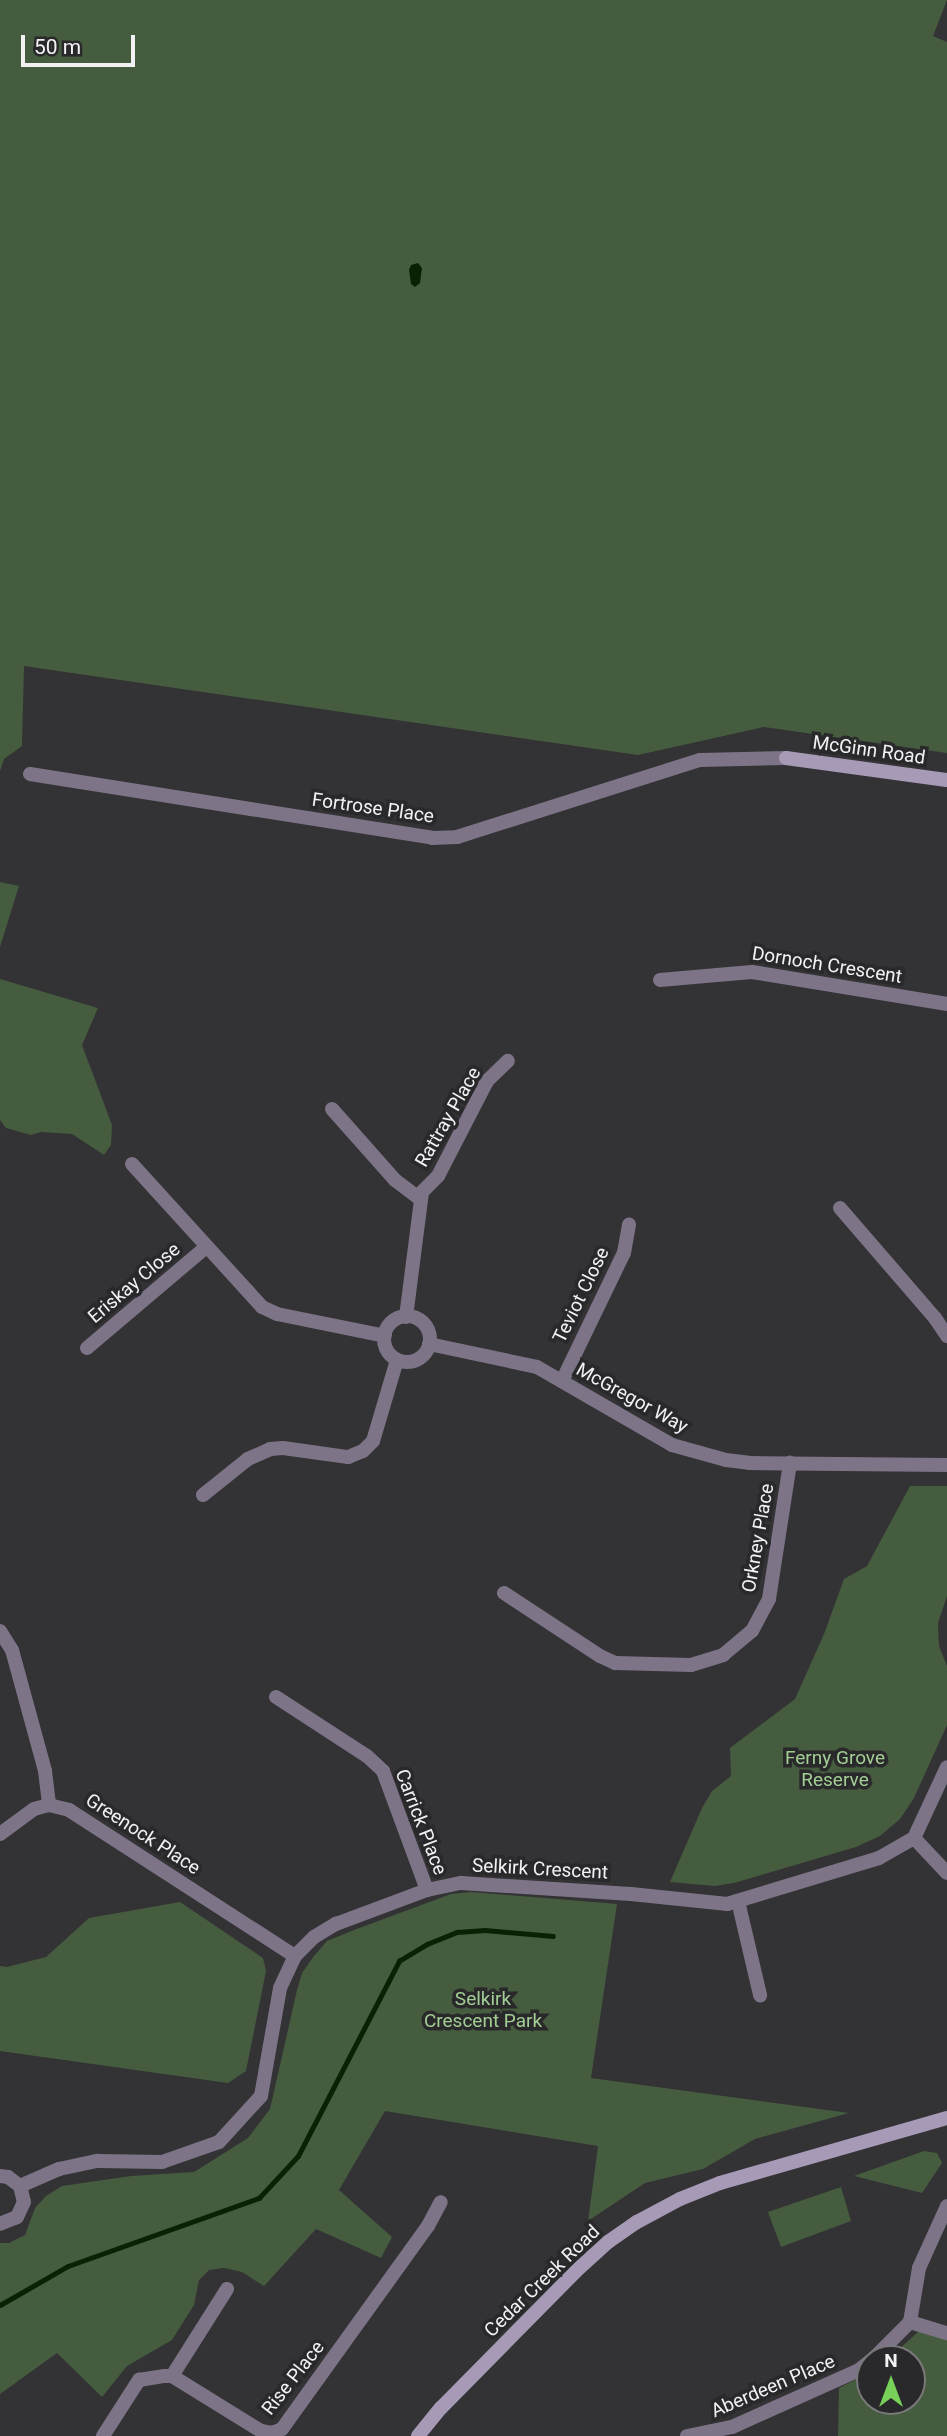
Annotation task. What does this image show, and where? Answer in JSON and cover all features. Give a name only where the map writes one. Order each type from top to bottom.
[{"type":"street","name":"Fortrose Place","points":[[30,774],[432,838],[457,837],[700,760],[786,758]]},
{"type":"street","name":"McGinn Road","points":[[786,758],[947,780]]},
{"type":"street","name":"Dornoch Crescent","points":[[660,980],[752,972],[947,1004]]},
{"type":"street","name":"Rattray Place","points":[[419,1198],[435,1181],[488,1081],[508,1061]]},
{"type":"street","points":[[332,1109],[396,1180],[419,1198],[406,1317]]},
{"type":"street","points":[[132,1164],[255,1301],[271,1312],[385,1336]]},
{"type":"street","points":[[840,1208],[936,1318],[947,1336]]},
{"type":"street","name":"Teviot Close","points":[[562,1381],[624,1253],[629,1224]]},
{"type":"street","name":"Eriskay Close","points":[[87,1348],[206,1247]]},
{"type":"street","points":[[406,1317],[424,1324],[429,1344],[425,1354],[414,1361],[397,1360],[387,1349],[385,1336],[393,1321],[406,1317]]},
{"type":"street","name":"McGregor Way","points":[[429,1344],[524,1362],[673,1445],[726,1460],[790,1464],[947,1465]]},
{"type":"street","points":[[202,1495],[248,1459],[270,1449],[283,1448],[341,1457],[354,1456],[363,1451],[373,1441],[397,1360]]},
{"type":"street","name":"Orkney Place","points":[[504,1593],[615,1663],[691,1665],[716,1658],[739,1644],[752,1631],[769,1600],[790,1464]]},
{"type":"street","points":[[0,1630],[12,1650],[45,1771],[49,1805],[34,1809],[0,1834]]},
{"type":"street","name":"Carrick Place","points":[[276,1696],[367,1756],[383,1771],[427,1890]]},
{"type":"street","points":[[947,1767],[914,1838],[947,1872]]},
{"type":"street","name":"Greenock Place","points":[[49,1805],[69,1810],[295,1956]]},
{"type":"street","name":"Selkirk Crescent","points":[[20,2186],[59,2169],[98,2161],[162,2162],[219,2142],[261,2096],[280,1988],[295,1956],[324,1930],[427,1890],[472,1883],[631,1894],[714,1905],[738,1901],[879,1857],[914,1838]]},
{"type":"street","points":[[738,1901],[760,1995]]},
{"type":"street","name":"Cedar Creek Road","points":[[418,2436],[496,2351],[608,2242],[658,2209],[697,2191],[947,2118]]},
{"type":"street","points":[[0,2176],[8,2177],[20,2186],[23,2194],[22,2210],[10,2222],[0,2224]]},
{"type":"street","name":"Rise Place","points":[[172,2376],[261,2431],[282,2429],[428,2225],[441,2202]]},
{"type":"street","points":[[947,2206],[919,2268],[910,2322],[947,2333]]},
{"type":"street","points":[[103,2436],[139,2380],[172,2376],[227,2289]]},
{"type":"street","name":"Aberdeen Place","points":[[886,2345],[910,2322]]},
{"type":"street","name":"Aberdeen Place","points":[[687,2436],[732,2427],[856,2371]]},
{"type":"green space","points":[[0,0],[947,0],[933,36],[947,42],[947,753],[764,727],[638,755],[24,666],[22,746],[4,759],[0,771]]},
{"type":"green space","points":[[0,882],[19,886],[0,947]]},
{"type":"green space","points":[[0,979],[98,1008],[82,1045],[112,1125],[111,1145],[104,1155],[72,1134],[41,1132],[31,1135],[6,1128],[0,1120]]},
{"type":"green space","name":"Ferny Grove Reserve","points":[[910,1486],[947,1486],[947,1596],[938,1623],[939,1646],[947,1666],[947,1725],[914,1798],[900,1819],[880,1836],[856,1847],[734,1883],[715,1886],[670,1882],[702,1808],[712,1791],[731,1776],[730,1748],[795,1699],[824,1634],[844,1579],[867,1566]]},
{"type":"green space","name":"Selkirk Crescent Park","points":[[471,1892],[617,1904],[591,2078],[849,2113],[755,2139],[703,2169],[645,2183],[588,2221],[598,2146],[385,2111],[339,2190],[392,2237],[381,2258],[316,2229],[264,2286],[242,2272],[224,2268],[209,2270],[199,2280],[194,2305],[172,2340],[127,2366],[102,2397],[57,2353],[0,2394],[0,2243],[9,2243],[25,2235],[35,2208],[46,2196],[62,2186],[131,2176],[194,2172],[248,2138],[270,2109],[302,1973],[327,1941],[451,1894]]},
{"type":"green space","points":[[180,1902],[263,1958],[266,1971],[246,2071],[228,2083],[0,2051],[0,1966],[7,1967],[46,1957],[89,1918]]},
{"type":"green space","points":[[924,2151],[937,2153],[942,2163],[922,2193],[854,2176]]},
{"type":"green space","points":[[841,2187],[851,2221],[781,2247],[768,2212]]},
{"type":"green space","points":[[918,2332],[932,2332],[947,2340],[947,2436],[838,2436],[839,2388],[856,2379],[856,2415],[926,2415],[926,2345],[904,2345]]},
{"type":"shaded area","points":[[418,263],[422,268],[420,283],[415,287],[411,284],[409,270],[411,265]]},
{"type":"waterway","points":[[0,2305],[68,2266],[259,2198],[298,2156],[399,1961],[427,1944],[457,1932],[485,1930],[553,1936]]}]
